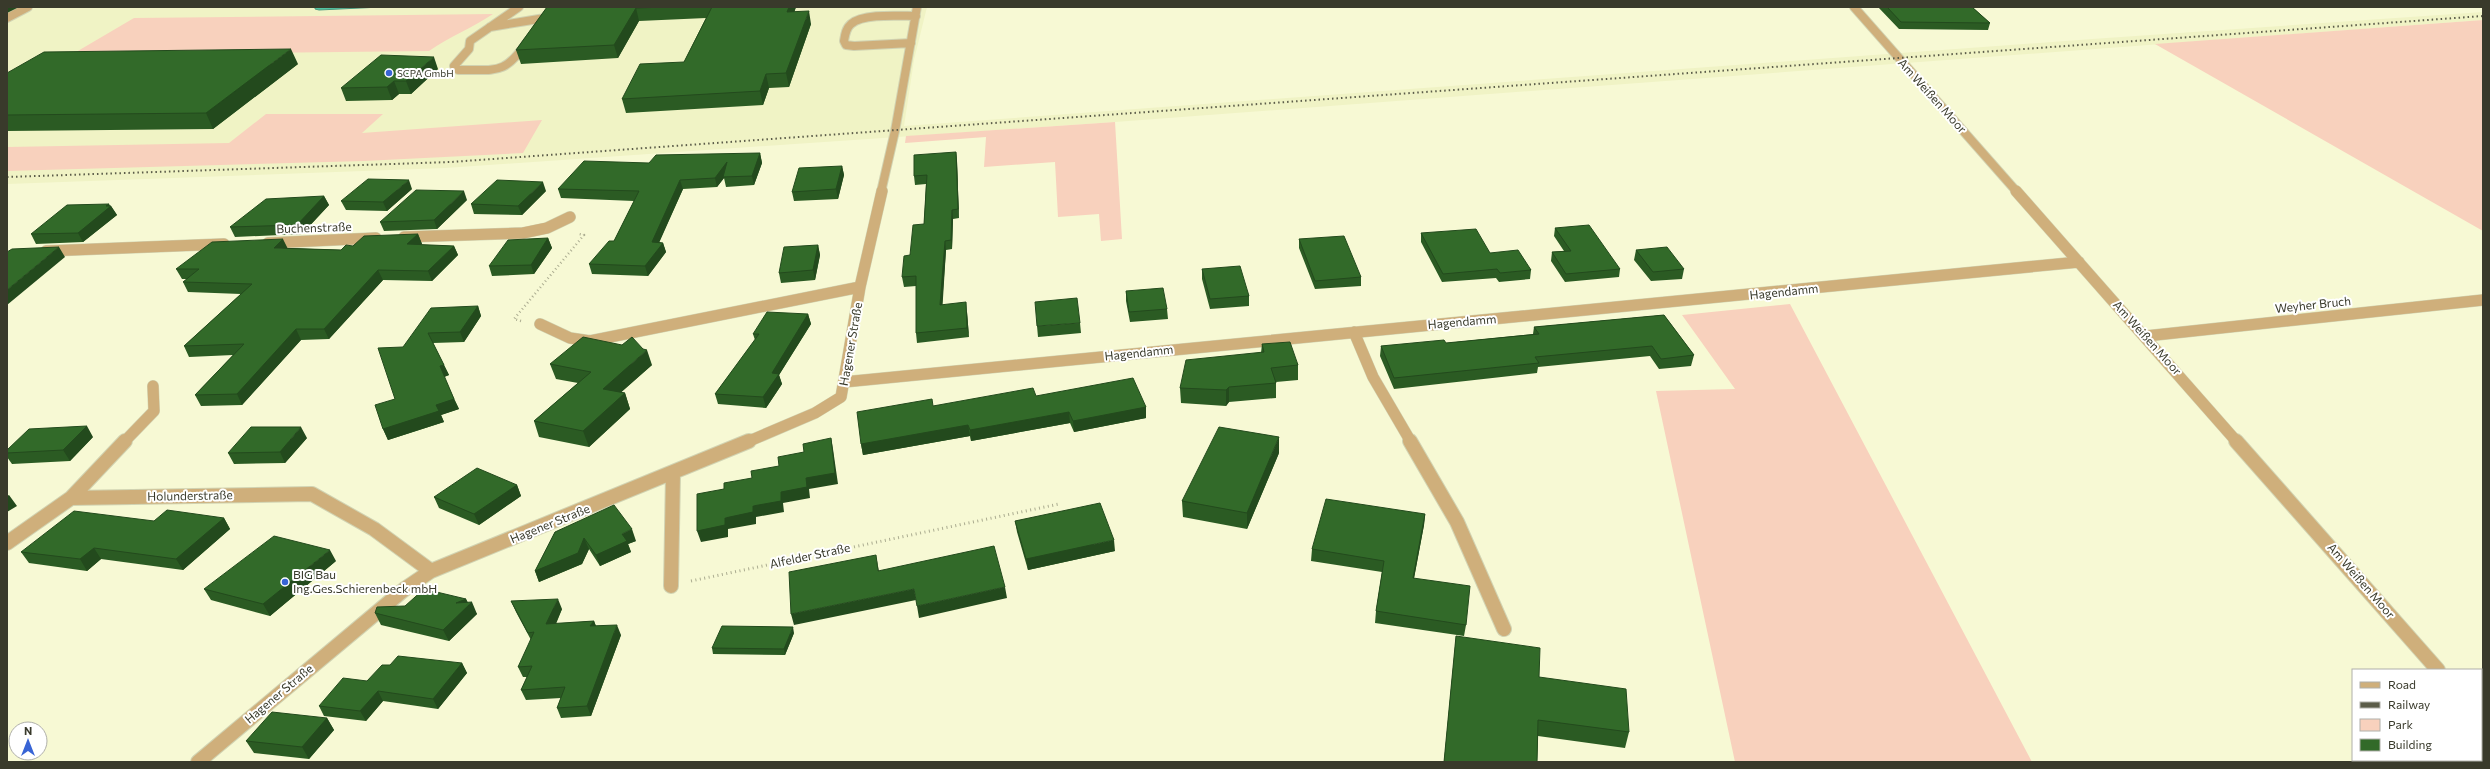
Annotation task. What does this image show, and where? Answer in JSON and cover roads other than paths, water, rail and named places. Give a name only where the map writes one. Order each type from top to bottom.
[{"type":"street","points":[[7,18],[28,7]]},
{"type":"street","points":[[490,27],[545,18],[510,65],[497,68],[458,70],[454,66],[469,49],[470,41],[490,27],[519,7]]},
{"type":"street","name":"Hagener Straße","points":[[198,762],[406,588],[431,571],[674,474],[815,413],[841,397],[860,287],[894,136],[917,7]]},
{"type":"street","name":"Am Weißen Moor","points":[[1854,7],[2146,336],[2437,669]]},
{"type":"street","points":[[911,43],[846,46],[844,41],[850,24],[854,20],[916,16]]},
{"type":"street","name":"Buchenstraße","points":[[259,243],[523,233],[546,228],[570,216]]},
{"type":"street","points":[[38,251],[236,244]]},
{"type":"street","name":"Hagendamm","points":[[844,382],[1354,332],[1696,302],[2079,262]]},
{"type":"street","name":"Hagener Straße","points":[[540,324],[570,338],[590,341],[860,287]]},
{"type":"street","name":"Weyher Bruch","points":[[2146,336],[2483,300]]},
{"type":"street","points":[[1354,332],[1373,377],[1457,522],[1504,629]]},
{"type":"street","points":[[7,542],[71,498],[154,411],[153,386]]},
{"type":"street","points":[[671,586],[674,474]]},
{"type":"street","name":"Holunderstraße","points":[[71,498],[312,494],[345,509],[384,534],[431,571]]},
{"type":"water","points":[[315,7],[381,7],[319,10],[315,9]]},
{"type":"railway","points":[[7,177],[451,162],[2483,16]]},
{"type":"place","name":"SCPA GmbH","points":[[389,73]]},
{"type":"place","name":"BIG Bau Ing.Ges.Schierenbeck mbH","points":[[285,582]]}]
